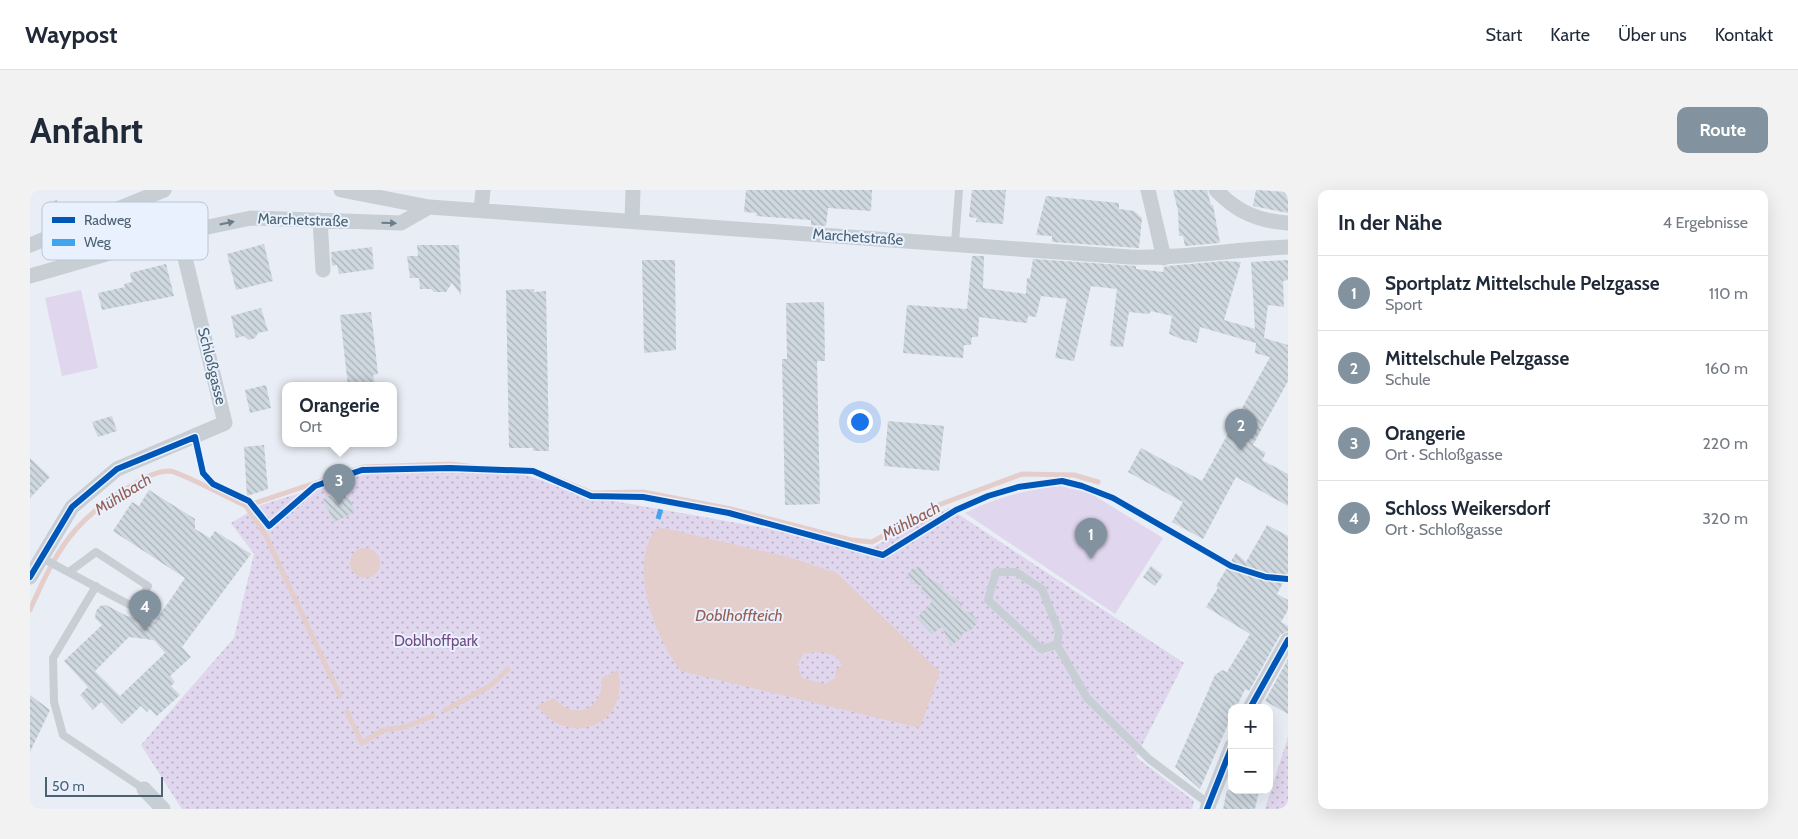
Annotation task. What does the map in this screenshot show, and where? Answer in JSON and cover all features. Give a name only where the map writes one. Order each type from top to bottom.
[{"type":"street","points":[[134,202],[164,190]]},
{"type":"street","points":[[481,210],[483,190]]},
{"type":"street","points":[[632,221],[633,190]]},
{"type":"street","points":[[1148,190],[1164,258]]},
{"type":"street","points":[[1216,190],[1230,205],[1264,221],[1288,223]]},
{"type":"street","name":"Marchetstraße","points":[[351,191],[428,207],[1164,258],[1288,247]]},
{"type":"street","name":"Marchetstraße","points":[[208,227],[251,218],[401,223],[428,207]]},
{"type":"street","points":[[320,220],[323,270]]},
{"type":"street","points":[[30,244],[42,239]]},
{"type":"street","name":"Marchetstraße","points":[[30,276],[85,260]]},
{"type":"street","name":"Schloßgasse","points":[[30,577],[72,507],[117,468],[226,423],[186,260]]},
{"type":"street","points":[[1252,704],[1288,640]]},
{"type":"street","points":[[1208,807],[1231,749]]},
{"type":"street","points":[[144,789],[163,809]]},
{"type":"lane","points":[[956,243],[959,190]]},
{"type":"lane","points":[[43,558],[130,605],[139,603],[148,586],[96,552],[69,572]]},
{"type":"lane","points":[[1057,645],[1041,649],[988,600],[996,572],[1016,572],[1042,589],[1060,632],[1057,645],[1086,698],[1149,759],[1208,807]]},
{"type":"lane","points":[[96,586],[53,658],[54,702],[63,735],[144,789]]},
{"type":"green space","points":[[81,290],[98,368],[62,376],[45,298]]},
{"type":"green space","name":"Doblhoffpark","points":[[369,472],[519,473],[591,497],[873,547],[949,508],[1184,663],[1136,757],[1194,801],[1192,809],[182,809],[141,745],[234,638],[254,554],[231,523],[261,505]]},
{"type":"green space","points":[[1060,486],[1090,493],[1163,538],[1115,614],[965,513],[1012,495]]},
{"type":"green space","points":[[1288,737],[1288,809],[1265,809],[1270,794],[1273,794],[1273,784]]},
{"type":"water","name":"Doblhoffteich","points":[[664,528],[788,557],[837,573],[940,672],[920,728],[681,671],[662,640],[648,602],[644,563],[647,546],[655,530]],"holes":[[[822,652],[836,656],[842,665],[836,670],[835,678],[825,684],[802,678],[797,665],[804,653]]]},
{"type":"water","points":[[365,548],[376,552],[380,563],[376,574],[365,578],[354,574],[350,563],[354,552]]},
{"type":"water","points":[[618,670],[620,689],[615,705],[607,717],[595,725],[581,728],[565,727],[550,719],[537,706],[554,698],[562,705],[571,709],[587,709],[598,698],[602,678]]},
{"type":"building","points":[[746,190],[872,190],[871,211],[828,208],[826,226],[811,225],[811,220],[756,216],[757,213],[744,212]]},
{"type":"building","points":[[972,190],[1006,190],[1003,224],[976,222],[977,218],[969,217]]},
{"type":"building","points":[[1173,190],[1207,190],[1211,205],[1213,205],[1220,243],[1185,246],[1183,236],[1179,236],[1178,211]]},
{"type":"building","points":[[1256,190],[1288,192],[1288,213],[1253,206]]},
{"type":"building","points":[[1046,196],[1119,203],[1119,209],[1134,211],[1142,218],[1139,248],[1052,242],[1052,236],[1036,235]]},
{"type":"building","points":[[264,244],[273,281],[236,290],[227,254]]},
{"type":"building","points":[[417,245],[459,245],[461,295],[452,283],[446,292],[434,292],[431,289],[420,289],[419,278],[410,278],[407,256],[418,256]]},
{"type":"building","points":[[372,247],[374,269],[339,274],[337,265],[332,266],[331,252]]},
{"type":"building","points":[[972,256],[984,256],[983,288],[1026,294],[1027,278],[1030,278],[1033,259],[1136,266],[1136,269],[1163,272],[1164,267],[1168,266],[1224,261],[1241,262],[1224,320],[1255,329],[1251,262],[1288,260],[1288,280],[1283,281],[1284,307],[1268,305],[1264,338],[1288,345],[1288,381],[1253,445],[1266,453],[1262,460],[1288,474],[1288,506],[1236,477],[1203,539],[1172,522],[1183,502],[1128,472],[1141,448],[1202,481],[1270,357],[1255,353],[1256,343],[1200,327],[1197,343],[1181,339],[1169,334],[1172,316],[1151,311],[1149,314],[1129,312],[1123,347],[1110,346],[1117,289],[1091,286],[1074,361],[1055,358],[1067,299],[1041,296],[1036,317],[1028,316],[1027,323],[979,317],[978,337],[972,337],[971,345],[964,345],[963,358],[903,353],[907,305],[967,309]]},
{"type":"building","points":[[642,260],[675,260],[676,350],[644,353]]},
{"type":"building","points":[[166,264],[174,296],[102,310],[98,293],[125,287],[124,284],[132,282],[130,273]]},
{"type":"building","points":[[534,289],[534,292],[546,291],[549,451],[533,451],[533,448],[509,448],[506,290]]},
{"type":"building","points":[[824,302],[825,361],[817,361],[820,504],[785,505],[782,359],[787,359],[786,303]]},
{"type":"building","points":[[261,308],[268,331],[258,333],[255,338],[249,340],[244,336],[236,338],[231,316]]},
{"type":"building","points":[[371,312],[378,374],[373,375],[374,382],[348,382],[340,315]]},
{"type":"building","points":[[266,385],[271,408],[250,413],[245,390]]},
{"type":"building","points":[[112,416],[117,431],[98,437],[92,422]]},
{"type":"building","points":[[888,421],[944,426],[939,471],[884,466]]},
{"type":"building","points":[[264,445],[268,489],[247,496],[244,447]]},
{"type":"building","points":[[30,458],[50,477],[30,498]]},
{"type":"building","points":[[345,489],[355,512],[334,522],[323,499]]},
{"type":"building","points":[[149,490],[195,519],[195,529],[210,538],[215,531],[251,554],[182,647],[191,657],[170,676],[175,682],[171,686],[180,695],[157,716],[150,709],[147,712],[141,706],[122,724],[101,702],[93,710],[80,695],[88,687],[64,661],[102,625],[95,618],[96,611],[100,606],[106,605],[127,616],[155,622],[185,578],[113,531],[132,502],[139,506]],"holes":[[[129,637],[154,640],[165,653],[120,696],[95,671]]]},
{"type":"building","points":[[1267,525],[1288,536],[1288,573],[1277,594],[1288,600],[1288,610],[1281,622],[1288,626],[1288,631],[1280,635],[1249,691],[1245,689],[1238,704],[1228,704],[1228,724],[1200,789],[1175,767],[1215,675],[1222,670],[1227,672],[1250,634],[1206,607],[1236,553],[1246,562]]},
{"type":"building","points":[[1151,566],[1163,575],[1155,586],[1143,577]]},
{"type":"building","points":[[920,567],[927,577],[943,586],[944,590],[962,604],[962,610],[971,613],[978,622],[970,631],[962,632],[962,637],[951,646],[942,627],[932,634],[917,618],[933,601],[921,591],[922,586],[911,583],[908,574],[912,569]]},
{"type":"building","points":[[1288,659],[1288,714],[1265,701]]},
{"type":"building","points":[[30,695],[50,710],[30,752]]},
{"type":"building","points":[[1227,790],[1228,794],[1258,794],[1255,809],[1223,809]]},
{"type":"waterway","name":"Mühlbach","points":[[30,610],[59,553],[81,524],[95,511],[131,486],[149,476],[165,471],[184,476],[246,506],[363,467],[451,464],[491,469],[533,469],[592,493],[643,492],[731,509],[851,540],[872,542],[941,504],[1022,474],[1074,475],[1098,482]]},
{"type":"waterway","points":[[246,506],[265,534],[340,696]]},
{"type":"waterway","points":[[445,710],[490,686],[508,669]]},
{"type":"waterway","points":[[347,712],[362,743],[383,730],[405,727],[433,716]]},
{"type":"marked path","points":[[658,519],[663,501]]},
{"type":"cycle path","points":[[30,577],[72,507],[117,469],[195,437],[203,473],[213,484],[249,501],[269,526],[315,486],[362,470],[450,468],[533,471],[591,496],[643,497],[729,513],[883,555],[956,510],[988,496],[1018,487],[1062,481],[1082,486],[1113,498],[1231,566],[1266,577],[1288,579]]},
{"type":"cycle path","points":[[1252,704],[1288,640]]},
{"type":"cycle path","points":[[1207,809],[1231,749]]},
{"type":"place","name":"Mittelschule Pelzgasse","points":[[1241,450]]},
{"type":"place","name":"Orangerie","points":[[339,505]]},
{"type":"place","name":"Sportplatz Mittelschule Pelzgasse","points":[[1091,559]]},
{"type":"place","name":"Schloss Weikersdorf","points":[[145,631]]}]
